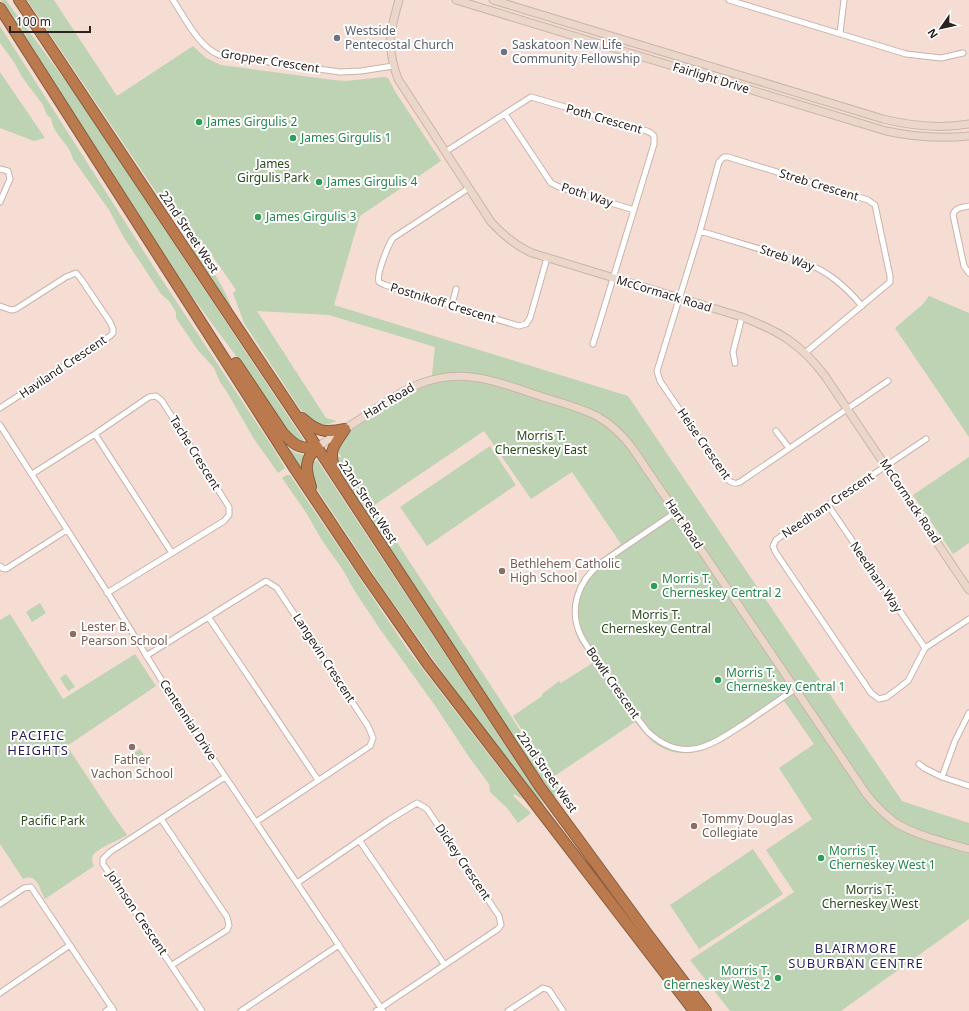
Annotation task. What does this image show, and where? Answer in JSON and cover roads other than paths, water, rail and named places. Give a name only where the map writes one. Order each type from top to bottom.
[{"type":"highway","points":[[13,0],[66,70]]},
{"type":"highway","name":"22nd Street West","points":[[19,0],[293,410],[540,788],[706,1011]]},
{"type":"highway","points":[[0,8],[365,574],[427,663],[694,1011]]},
{"type":"highway","points":[[197,315],[227,350],[283,433],[290,440],[301,447],[308,449],[317,447]]},
{"type":"highway","points":[[293,410],[319,431],[329,432],[345,429]]},
{"type":"highway","points":[[337,478],[332,452],[336,442],[345,429]]},
{"type":"highway","points":[[314,497],[308,477],[307,464],[311,454],[317,447]]},
{"type":"street","name":"Gropper Crescent","points":[[173,0],[201,42],[212,51],[219,54],[340,72],[361,72],[393,66]]},
{"type":"street","name":"McCormack Road","points":[[399,0],[390,35],[390,49],[393,66],[401,85],[491,222],[505,236],[525,250],[679,299],[742,317],[774,330],[798,346],[818,367],[969,590]]},
{"type":"street","name":"Fairlight Drive","points":[[456,0],[886,132],[908,136],[935,138],[969,136]]},
{"type":"street","name":"Fairlight Drive","points":[[494,0],[897,123],[936,127],[969,124]]},
{"type":"street","points":[[729,0],[906,54],[941,58],[963,53]]},
{"type":"street","points":[[840,33],[844,0]]},
{"type":"street","name":"Poth Crescent","points":[[445,152],[531,97],[651,133],[654,136],[654,144],[593,344]]},
{"type":"street","name":"Poth Way","points":[[505,114],[551,183],[559,187],[634,210]]},
{"type":"street","name":"Streb Crescent","points":[[679,299],[720,162],[724,157],[868,200],[875,205],[877,211],[890,279],[888,284],[805,353]]},
{"type":"street","points":[[0,169],[8,172],[10,179],[0,202]]},
{"type":"street","name":"Postnikoff Crescent","points":[[468,188],[393,238],[378,275],[379,282],[385,286],[452,305],[516,326],[523,326],[530,318],[547,258]]},
{"type":"street","points":[[969,206],[957,208],[953,215],[964,266],[969,273]]},
{"type":"street","name":"Streb Way","points":[[700,231],[815,267],[834,278],[862,306]]},
{"type":"street","name":"Haviland Crescent","points":[[0,306],[11,310],[16,309],[66,276],[76,273],[110,322],[113,333],[0,408]]},
{"type":"street","points":[[452,305],[456,290]]},
{"type":"street","name":"Heise Crescent","points":[[679,299],[657,368],[657,375],[729,481],[738,483],[888,381]]},
{"type":"street","points":[[735,363],[733,352],[742,317]]},
{"type":"street","name":"Hart Road","points":[[317,447],[397,394],[422,382],[440,377],[455,376],[489,380],[580,408],[591,412],[604,420],[617,430],[628,442],[867,795],[896,823],[912,831],[969,849]]},
{"type":"street","name":"Tache Crescent","points":[[32,474],[95,434],[149,397],[156,396],[162,401],[229,507],[229,515],[224,522],[107,593]]},
{"type":"street","name":"Centennial Drive","points":[[0,425],[146,656],[225,777],[339,945],[380,1010]]},
{"type":"street","points":[[776,431],[789,448]]},
{"type":"street","points":[[95,434],[172,553]]},
{"type":"street","name":"Needham Crescent","points":[[926,439],[776,540],[774,546],[776,553],[875,697],[879,699],[887,697],[908,681],[925,648],[969,619]]},
{"type":"street","name":"Needham Way","points":[[828,505],[925,648]]},
{"type":"street","name":"Bowlt Crescent","points":[[676,512],[601,563],[584,581],[576,598],[575,611],[579,629],[587,645],[648,732],[659,742],[673,748],[694,749],[714,743],[795,689]]},
{"type":"street","points":[[0,566],[6,569],[67,530]]},
{"type":"street","name":"Langevin Crescent","points":[[146,656],[266,581],[277,588],[368,726],[373,738],[370,746],[256,822]]},
{"type":"street","points":[[209,618],[318,780]]},
{"type":"street","points":[[942,777],[955,741],[969,713]]},
{"type":"street","points":[[919,764],[942,777],[969,786]]},
{"type":"street","name":"Johnson Crescent","points":[[202,1011],[103,864],[103,859],[110,852],[225,777]]},
{"type":"street","name":"Dickey Crescent","points":[[297,882],[417,803],[427,809],[494,909],[501,921],[501,925],[498,929],[444,964],[380,1010]]},
{"type":"street","name":"Johnson Crescent","points":[[161,819],[227,917],[229,925],[227,930],[172,965]]},
{"type":"street","points":[[359,840],[444,964]]},
{"type":"street","points":[[0,904],[24,888],[31,887],[113,1009],[106,1011]]},
{"type":"street","points":[[0,993],[70,945]]},
{"type":"street","points":[[241,1011],[339,945]]},
{"type":"street","points":[[508,1011],[543,988],[549,990],[563,1011]]},
{"type":"place","name":"Westside Pentecostal Church","points":[[337,38]]},
{"type":"place","name":"Saskatoon New Life Community Fellowship","points":[[504,52]]},
{"type":"place","name":"James Girgulis 2","points":[[199,122]]},
{"type":"place","name":"James Girgulis 1","points":[[293,138]]},
{"type":"place","name":"James Girgulis 4","points":[[319,182]]},
{"type":"place","name":"James Girgulis 3","points":[[258,217]]},
{"type":"place","name":"Bethlehem Catholic High School","points":[[502,571]]},
{"type":"place","name":"Morris T. Cherneskey Central 2","points":[[654,586]]},
{"type":"place","name":"Lester B. Pearson School","points":[[73,634]]},
{"type":"place","name":"Morris T. Cherneskey Central 1","points":[[718,680]]},
{"type":"place","name":"Father Vachon School","points":[[132,747]]},
{"type":"place","name":"Tommy Douglas Collegiate","points":[[694,826]]},
{"type":"place","name":"Morris T. Cherneskey West 1","points":[[821,858]]},
{"type":"place","name":"Morris T. Cherneskey West 2","points":[[778,978]]},
{"type":"district","name":"PACIFIC HEIGHTS","points":[[38,742]]},
{"type":"district","name":"BLAIRMORE SUBURBAN CENTRE","points":[[856,956]]},
{"type":"park label","name":"James Girgulis Park","points":[[273,171]]},
{"type":"park label","name":"Morris T. Cherneskey East","points":[[541,443]]},
{"type":"park label","name":"Morris T. Cherneskey Central","points":[[656,622]]},
{"type":"park label","name":"Pacific Park","points":[[53,821]]},
{"type":"park label","name":"Morris T. Cherneskey West","points":[[870,897]]}]
